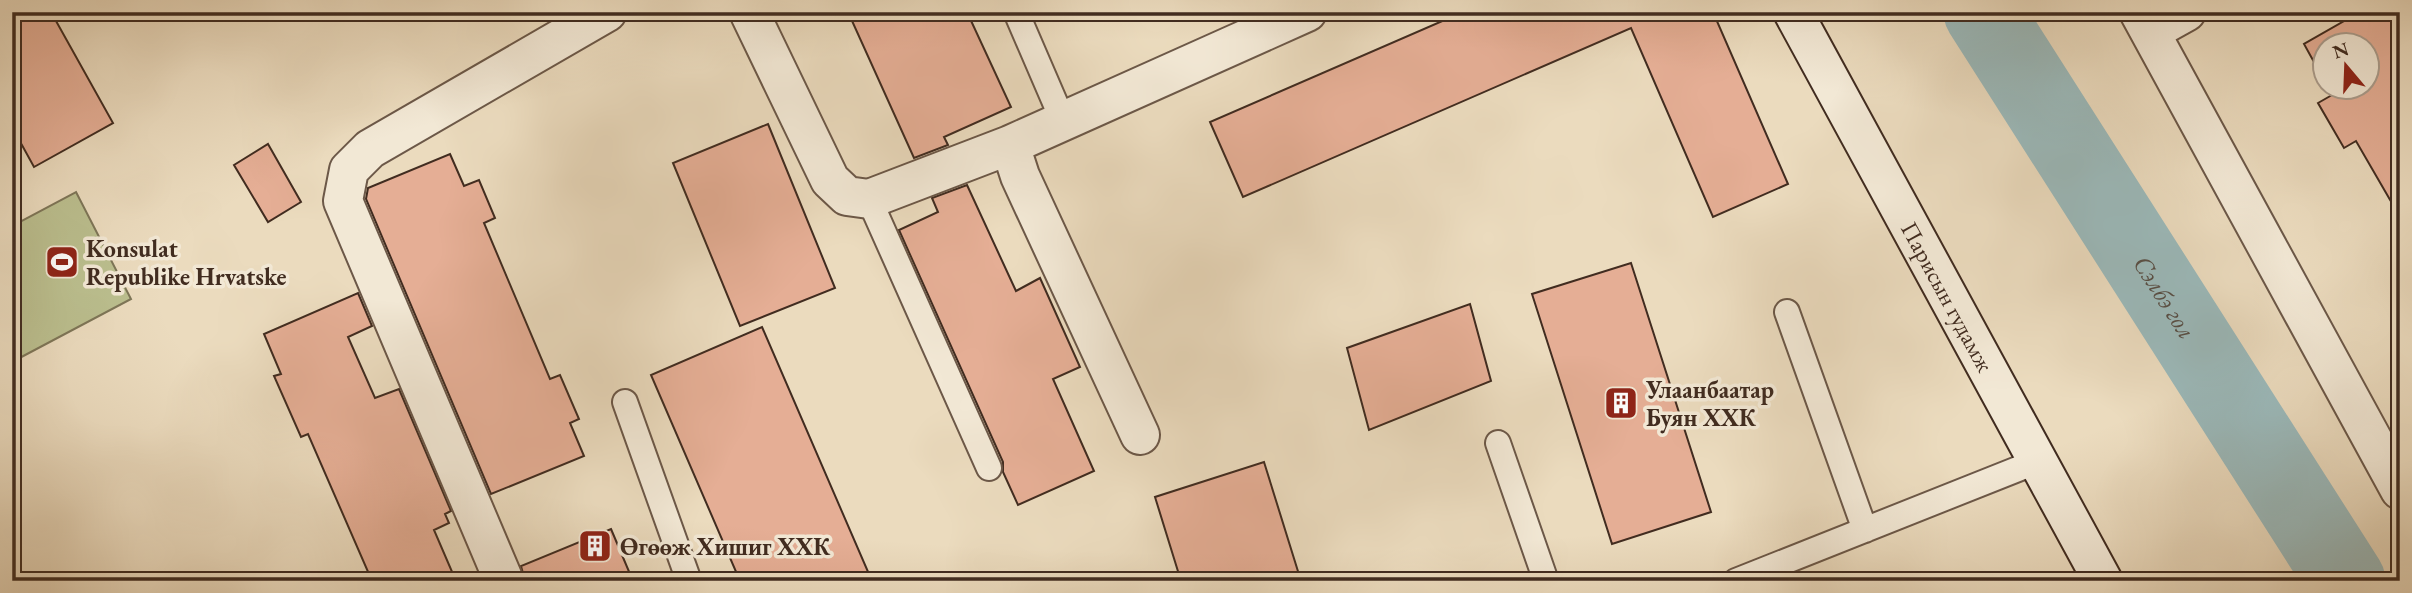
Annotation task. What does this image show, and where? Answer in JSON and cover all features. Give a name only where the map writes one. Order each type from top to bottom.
[{"type":"street","points":[[504,581],[343,201],[349,170],[370,149],[607,12]]},
{"type":"street","points":[[749,12],[830,180],[847,196],[869,199],[1010,145],[1307,12]]},
{"type":"street","name":"Парисын гудамж","points":[[1793,12],[2103,581]]},
{"type":"street","points":[[2186,12],[2144,22],[2400,490]]},
{"type":"street","points":[[1010,145],[1020,176],[1140,435]]},
{"type":"lane","points":[[1016,12],[1063,121]]},
{"type":"lane","points":[[869,199],[989,468]]},
{"type":"lane","points":[[1787,312],[1865,530]]},
{"type":"lane","points":[[625,402],[689,581]]},
{"type":"lane","points":[[1498,443],[1546,581]]},
{"type":"lane","points":[[1736,581],[2038,461]]},
{"type":"green space","name":"Konsulat Republike Hrvatske","points":[[76,192],[131,299],[12,362],[12,226]]},
{"type":"building","points":[[12,12],[51,12],[113,123],[34,167],[12,127]]},
{"type":"building","points":[[848,12],[967,12],[1011,107],[944,137],[948,145],[914,158]]},
{"type":"building","points":[[1463,12],[1713,12],[1788,184],[1713,217],[1631,28],[1243,197],[1210,122]]},
{"type":"building","points":[[2360,12],[2400,12],[2400,217],[2356,141],[2344,148],[2318,103],[2380,102],[2380,32],[2325,32]]},
{"type":"building","points":[[2310,41],[2310,55],[2304,44]]},
{"type":"building","points":[[768,124],[835,288],[740,326],[673,163]]},
{"type":"building","points":[[268,144],[301,202],[268,222],[234,165]]},
{"type":"building","points":[[450,154],[464,186],[479,180],[495,218],[484,223],[550,379],[560,375],[579,419],[570,423],[584,456],[491,494],[366,199],[368,188]]},
{"type":"building","points":[[967,185],[1016,291],[1040,278],[1080,367],[1053,379],[1094,471],[1018,505],[1003,472],[1003,462],[899,230],[938,212],[932,198]]},
{"type":"building","name":"Улаанбаатар Буян ХХК","points":[[1631,263],[1711,512],[1612,544],[1532,294]]},
{"type":"building","points":[[358,293],[372,326],[348,337],[375,398],[399,389],[451,511],[445,514],[449,523],[434,530],[456,581],[372,581],[308,434],[301,437],[274,376],[281,374],[264,334]]},
{"type":"building","points":[[1470,304],[1491,381],[1369,430],[1347,348]]},
{"type":"building","points":[[762,327],[872,581],[740,581],[651,375]]},
{"type":"building","points":[[1264,462],[1301,581],[1181,581],[1155,497]]},
{"type":"building","name":"Өгөөж Хишиг ХХК","points":[[611,529],[633,581],[525,581],[521,566]]},
{"type":"waterway","name":"Сэлбэ гол","points":[[1983,12],[2346,581]]},
{"type":"place","name":"Konsulat Republike Hrvatske","points":[[62,262]]},
{"type":"place","name":"Улаанбаатар Буян ХХК","points":[[1621,403]]},
{"type":"place","name":"Өгөөж Хишиг ХХК","points":[[595,546]]}]
